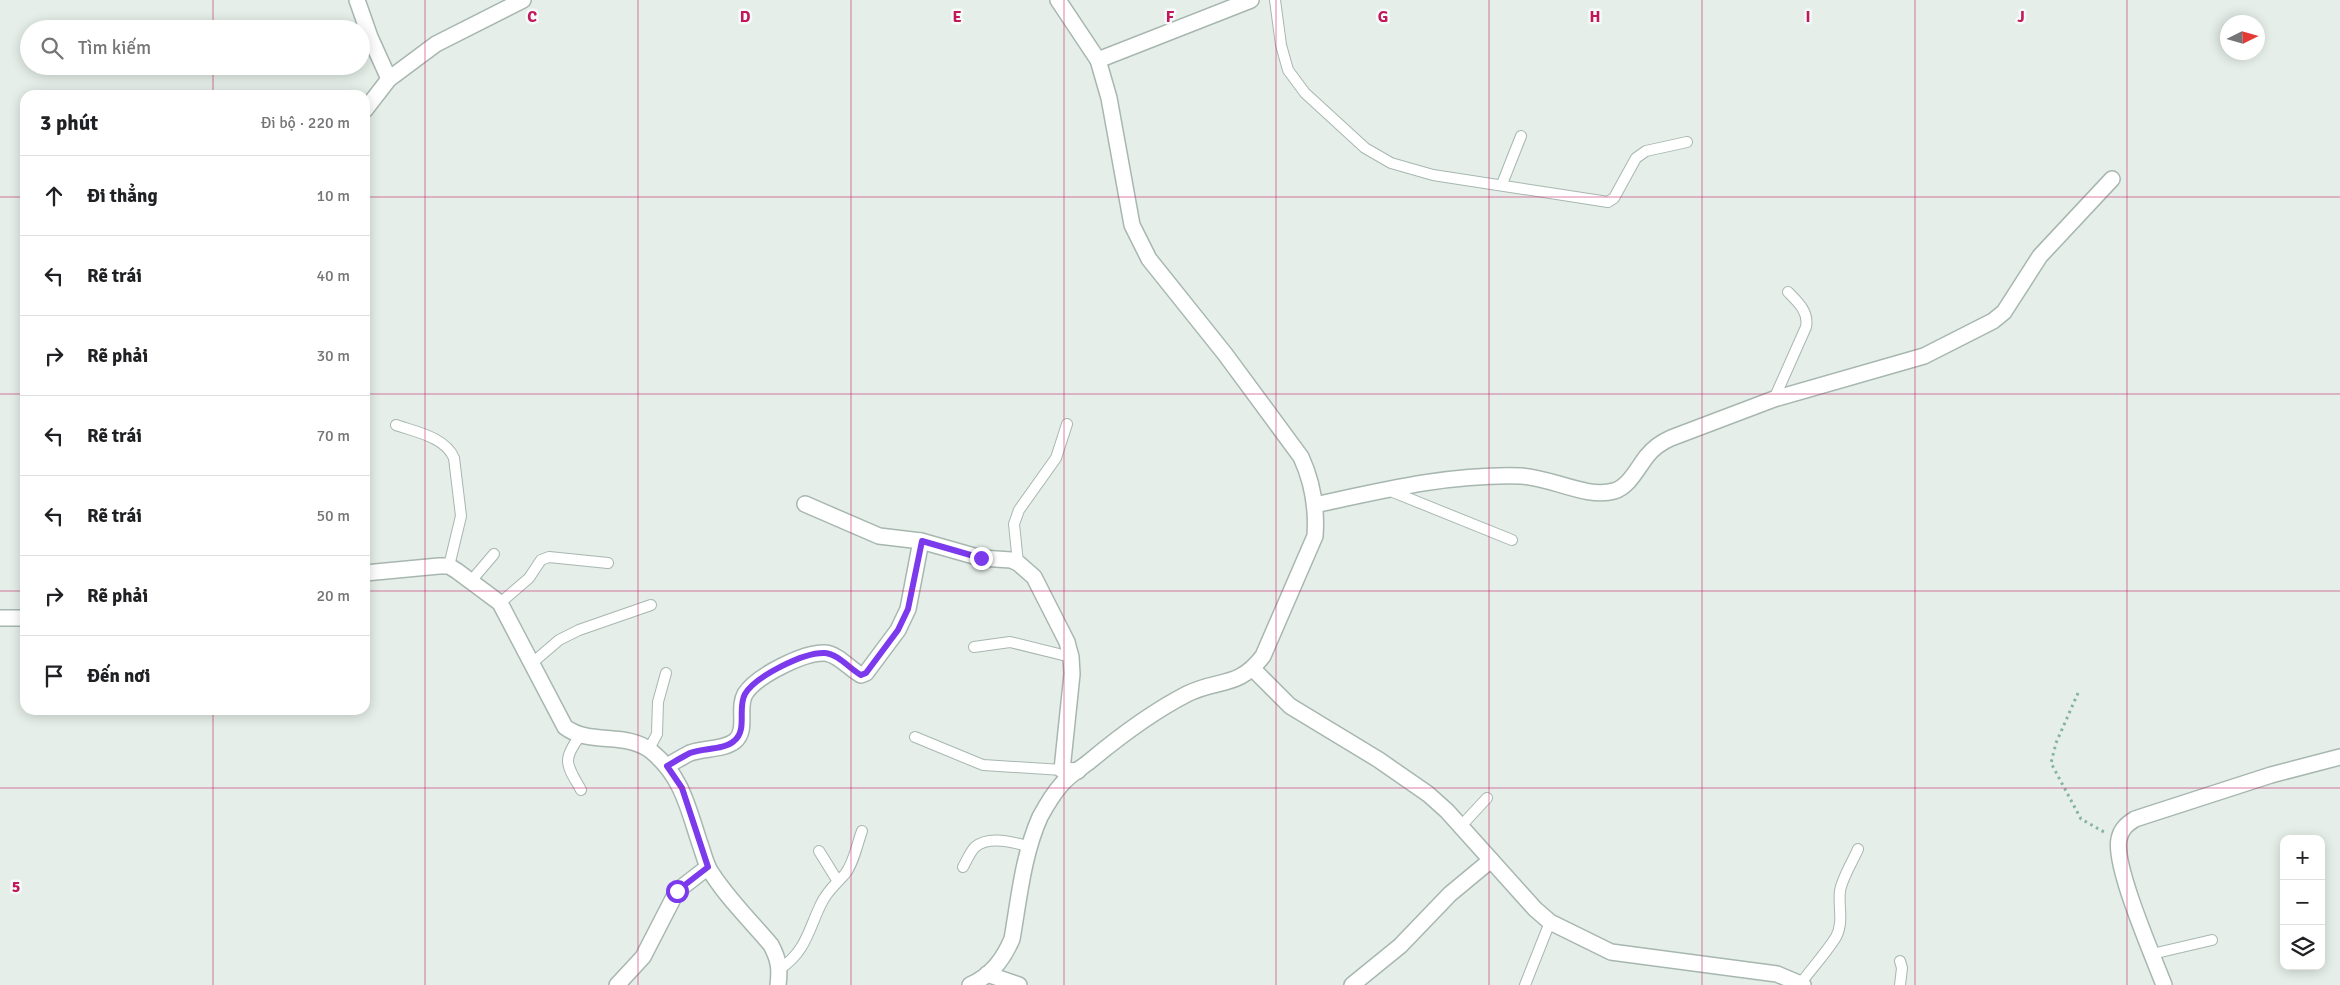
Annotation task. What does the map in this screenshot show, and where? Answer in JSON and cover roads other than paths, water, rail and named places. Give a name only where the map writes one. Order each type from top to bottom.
[{"type":"street","points":[[357,0],[365,20]]},
{"type":"street","points":[[370,103],[389,78],[436,44],[523,0]]},
{"type":"street","points":[[970,985],[988,974],[999,964],[1012,939],[1029,846],[1051,797],[1062,784],[1124,734],[1164,707],[1188,693],[1239,679],[1253,669],[1262,656],[1314,536],[1316,516],[1309,474],[1301,458],[1224,354],[1149,259],[1132,225],[1109,98],[1098,60],[1058,0]]},
{"type":"street","points":[[1098,60],[1251,0]]},
{"type":"street","points":[[370,32],[389,78]]},
{"type":"street","points":[[1315,505],[1435,480],[1523,476],[1549,480],[1591,492],[1615,491],[1624,486],[1648,454],[1659,444],[1774,399],[1924,356],[1993,321],[2004,312],[2040,256],[2112,179]]},
{"type":"street","points":[[805,504],[879,536],[922,541],[981,558],[1002,558],[1018,563],[1034,576],[1066,642],[1071,657],[1072,674],[1062,770],[1078,771]]},
{"type":"street","points":[[667,766],[691,753],[734,741],[740,734],[742,704],[745,694],[758,680],[788,664],[809,656],[826,653],[834,656],[861,675],[866,673],[898,630],[908,609],[922,541]]},
{"type":"street","points":[[370,573],[449,566],[500,602],[564,727],[580,736],[620,740],[649,749],[667,766],[682,788],[708,867],[772,945],[780,969],[778,985]]},
{"type":"street","points":[[0,618],[20,618]]},
{"type":"street","points":[[1253,669],[1290,706],[1379,760],[1428,794],[1461,826],[1535,909],[1550,922],[1611,952],[1777,974],[1802,984]]},
{"type":"street","points":[[2164,985],[2119,862],[2119,837],[2125,824],[2135,819],[2272,774],[2340,758]]},
{"type":"street","points":[[1352,985],[1400,946],[1450,894],[1491,860]]},
{"type":"street","points":[[617,985],[642,958],[677,891],[708,867]]},
{"type":"street","points":[[988,974],[1019,985]]},
{"type":"lane","points":[[1275,0],[1281,45],[1288,70],[1305,93],[1365,148],[1391,163],[1433,174],[1608,202],[1614,198],[1636,158],[1646,151],[1687,142]]},
{"type":"lane","points":[[1502,184],[1521,136]]},
{"type":"lane","points":[[1774,399],[1808,319],[1801,307],[1788,292]]},
{"type":"lane","points":[[396,424],[442,442],[450,449],[454,458],[461,516],[449,566]]},
{"type":"lane","points":[[1018,563],[1014,524],[1019,510],[1056,458],[1067,424]]},
{"type":"lane","points":[[1387,489],[1512,540]]},
{"type":"lane","points":[[471,581],[494,554]]},
{"type":"lane","points":[[500,602],[529,578],[542,560],[549,557],[608,563]]},
{"type":"lane","points":[[532,664],[559,640],[579,630],[651,604]]},
{"type":"lane","points":[[974,647],[1010,642],[1071,657]]},
{"type":"lane","points":[[649,749],[657,734],[658,702],[666,674]]},
{"type":"lane","points":[[580,736],[567,757],[569,768],[581,790]]},
{"type":"lane","points":[[915,738],[983,765],[1062,770]]},
{"type":"lane","points":[[1461,826],[1486,798]]},
{"type":"lane","points":[[780,969],[793,960],[800,951],[821,904],[837,880],[844,876],[862,831]]},
{"type":"lane","points":[[963,867],[975,848],[987,842],[1001,841],[1029,846]]},
{"type":"lane","points":[[1802,984],[1836,936],[1840,920],[1842,882],[1858,849]]},
{"type":"lane","points":[[819,851],[837,880]]},
{"type":"lane","points":[[1525,985],[1550,922]]},
{"type":"lane","points":[[2152,954],[2212,940]]},
{"type":"lane","points":[[1900,961],[1900,985]]}]
